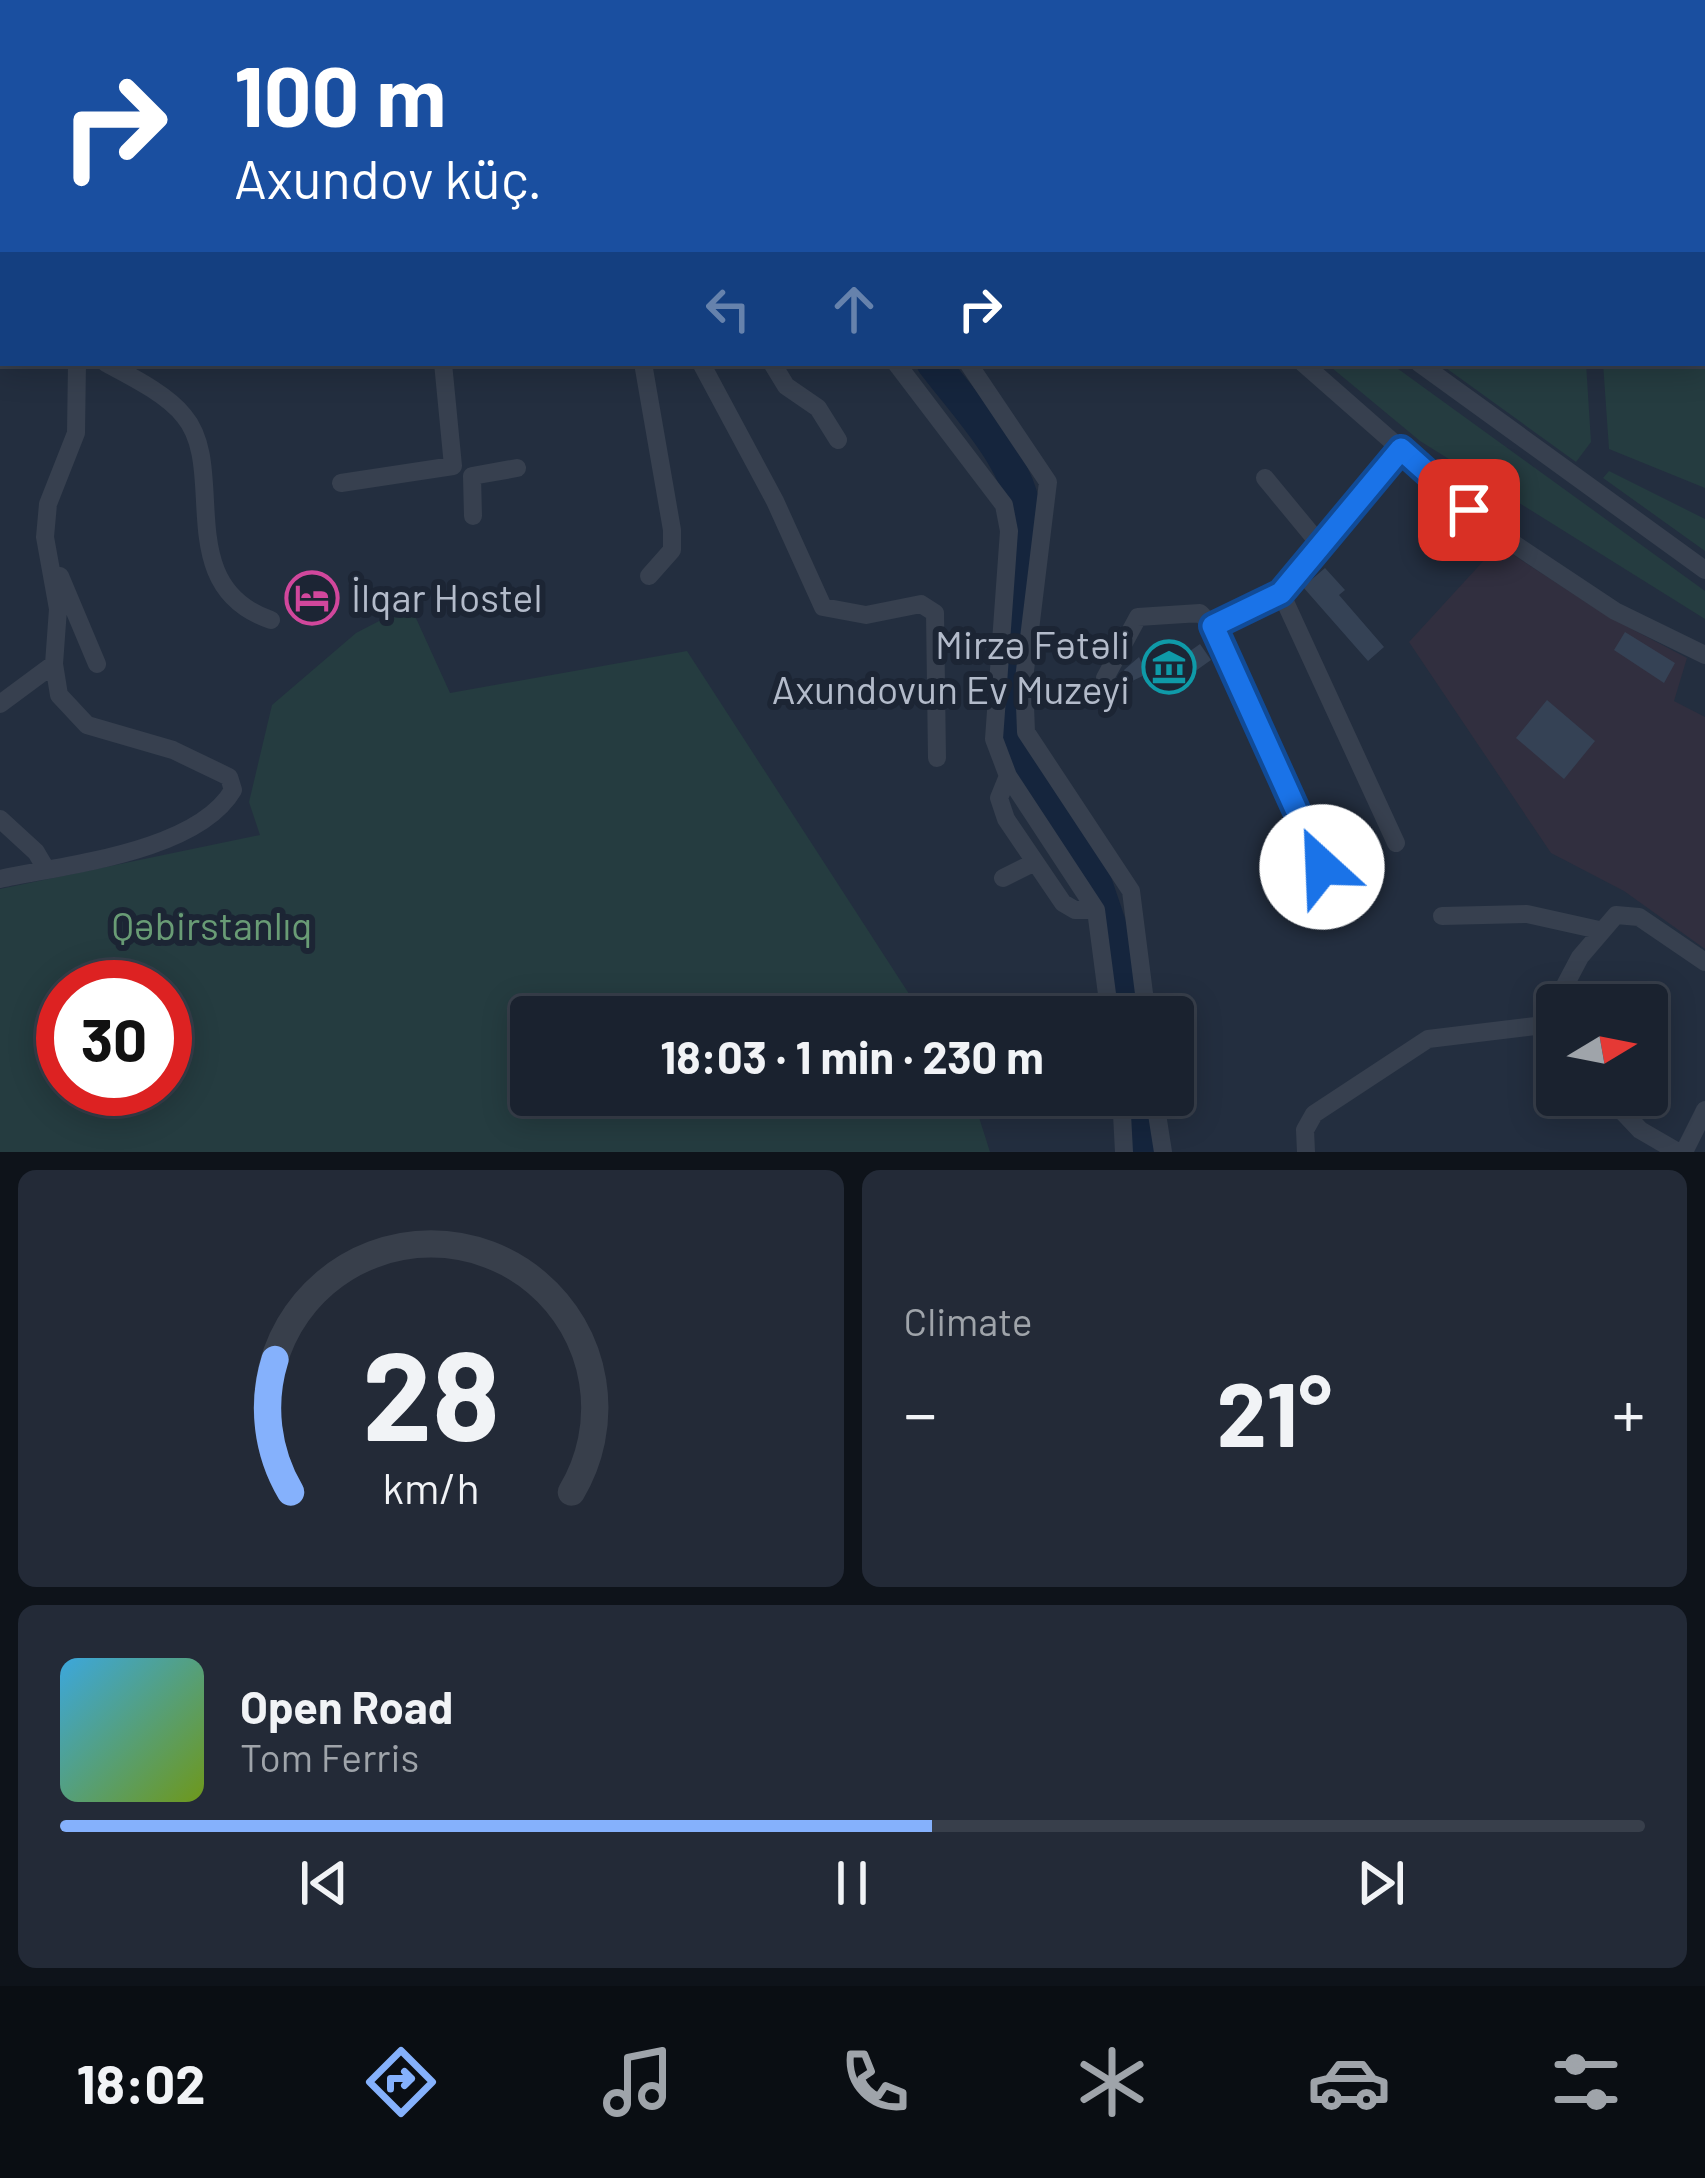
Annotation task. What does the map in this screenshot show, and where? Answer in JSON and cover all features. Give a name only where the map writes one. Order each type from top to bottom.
[{"type":"street","points":[[0,879],[142,852],[182,830],[233,790],[230,777],[73,716],[59,695],[54,664],[58,609],[49,556],[48,505],[76,433],[77,366]]},
{"type":"street","points":[[110,366],[184,415],[194,433],[205,522],[229,596],[244,611],[271,620]]},
{"type":"street","points":[[443,366],[453,466]]},
{"type":"street","points":[[644,366],[672,530],[672,550],[649,576]]},
{"type":"street","points":[[703,366],[775,501],[824,608],[866,615],[921,604],[935,613],[937,758]]},
{"type":"street","points":[[774,366],[786,386],[818,408],[838,440]]},
{"type":"street","points":[[898,366],[1004,506],[1009,531],[994,739],[1008,776],[1096,910],[1107,996]]},
{"type":"street","points":[[970,366],[1048,482],[1024,679],[1026,732],[1131,891],[1144,996]]},
{"type":"street","points":[[1306,366],[1492,530],[1653,632],[1705,655]]},
{"type":"street","points":[[1423,366],[1705,570]]},
{"type":"street","points":[[1213,626],[1281,593],[1401,449]]},
{"type":"street","points":[[341,482],[453,466],[472,476],[517,468]]},
{"type":"street","points":[[472,476],[473,516]]},
{"type":"street","points":[[1265,478],[1322,547]]},
{"type":"street","points":[[49,556],[97,664]]},
{"type":"street","points":[[1281,593],[1396,843]]},
{"type":"street","points":[[1105,678],[1107,665],[1138,617],[1200,613],[1213,626],[1342,908]]},
{"type":"street","points":[[0,704],[54,664]]},
{"type":"street","points":[[1008,776],[999,798],[1035,862],[1064,903],[1075,910],[1096,910]]},
{"type":"street","points":[[0,819],[36,852],[46,869]]},
{"type":"street","points":[[1003,878],[1035,862]]},
{"type":"street","points":[[1574,984],[1599,930],[1627,913],[1705,962]]},
{"type":"street","points":[[1442,916],[1527,914],[1599,930]]},
{"type":"street","points":[[1306,1152],[1305,1130],[1314,1114],[1410,1047],[1428,1039],[1536,1033]]},
{"type":"street","points":[[1627,1116],[1640,1130],[1681,1152],[1705,1109]]},
{"type":"street","points":[[1121,1116],[1124,1152]]},
{"type":"street","points":[[1157,1116],[1163,1152]]},
{"type":"shaded area","points":[[1498,545],[1611,618],[1687,658],[1674,701],[1705,717],[1705,949],[1624,891],[1551,853],[1409,642]]},
{"type":"green space","points":[[1330,366],[1394,366],[1705,591],[1705,619],[1420,441]]},
{"type":"green space","points":[[1443,366],[1586,366],[1591,442],[1576,462]]},
{"type":"green space","points":[[1603,366],[1705,366],[1705,488],[1609,449]]},
{"type":"green space","points":[[1609,471],[1705,519],[1705,551],[1603,478]]},
{"type":"green space","name":"Qəbirstanlıq","points":[[410,605],[450,693],[687,651],[910,996],[510,996],[510,1116],[979,1116],[990,1152],[0,1152],[0,889],[260,835],[249,802],[272,705],[356,633]]},
{"type":"building","points":[[1325,568],[1345,590],[1339,595],[1384,647],[1368,661],[1303,587]]},
{"type":"building","points":[[1625,632],[1675,663],[1664,683],[1614,650]]},
{"type":"building","points":[[1200,644],[1211,660],[1163,694],[1152,678]]},
{"type":"building","points":[[1139,657],[1147,674],[1130,682],[1124,670]]},
{"type":"building","points":[[1547,700],[1595,741],[1564,779],[1516,738]]},
{"type":"waterway","points":[[935,366],[1005,460],[1024,504],[1028,528],[1007,690],[1013,744],[1094,878],[1111,928],[1123,996]]},
{"type":"waterway","points":[[1139,1116],[1142,1152]]},
{"type":"place","name":"İlqar Hostel","points":[[312,598]]},
{"type":"place","name":"Mirzə Fətəli Axundovun Ev Muzeyi","points":[[1169,667]]},
{"type":"route","points":[[1322,867],[1213,626],[1281,593],[1401,449],[1469,510]]}]
